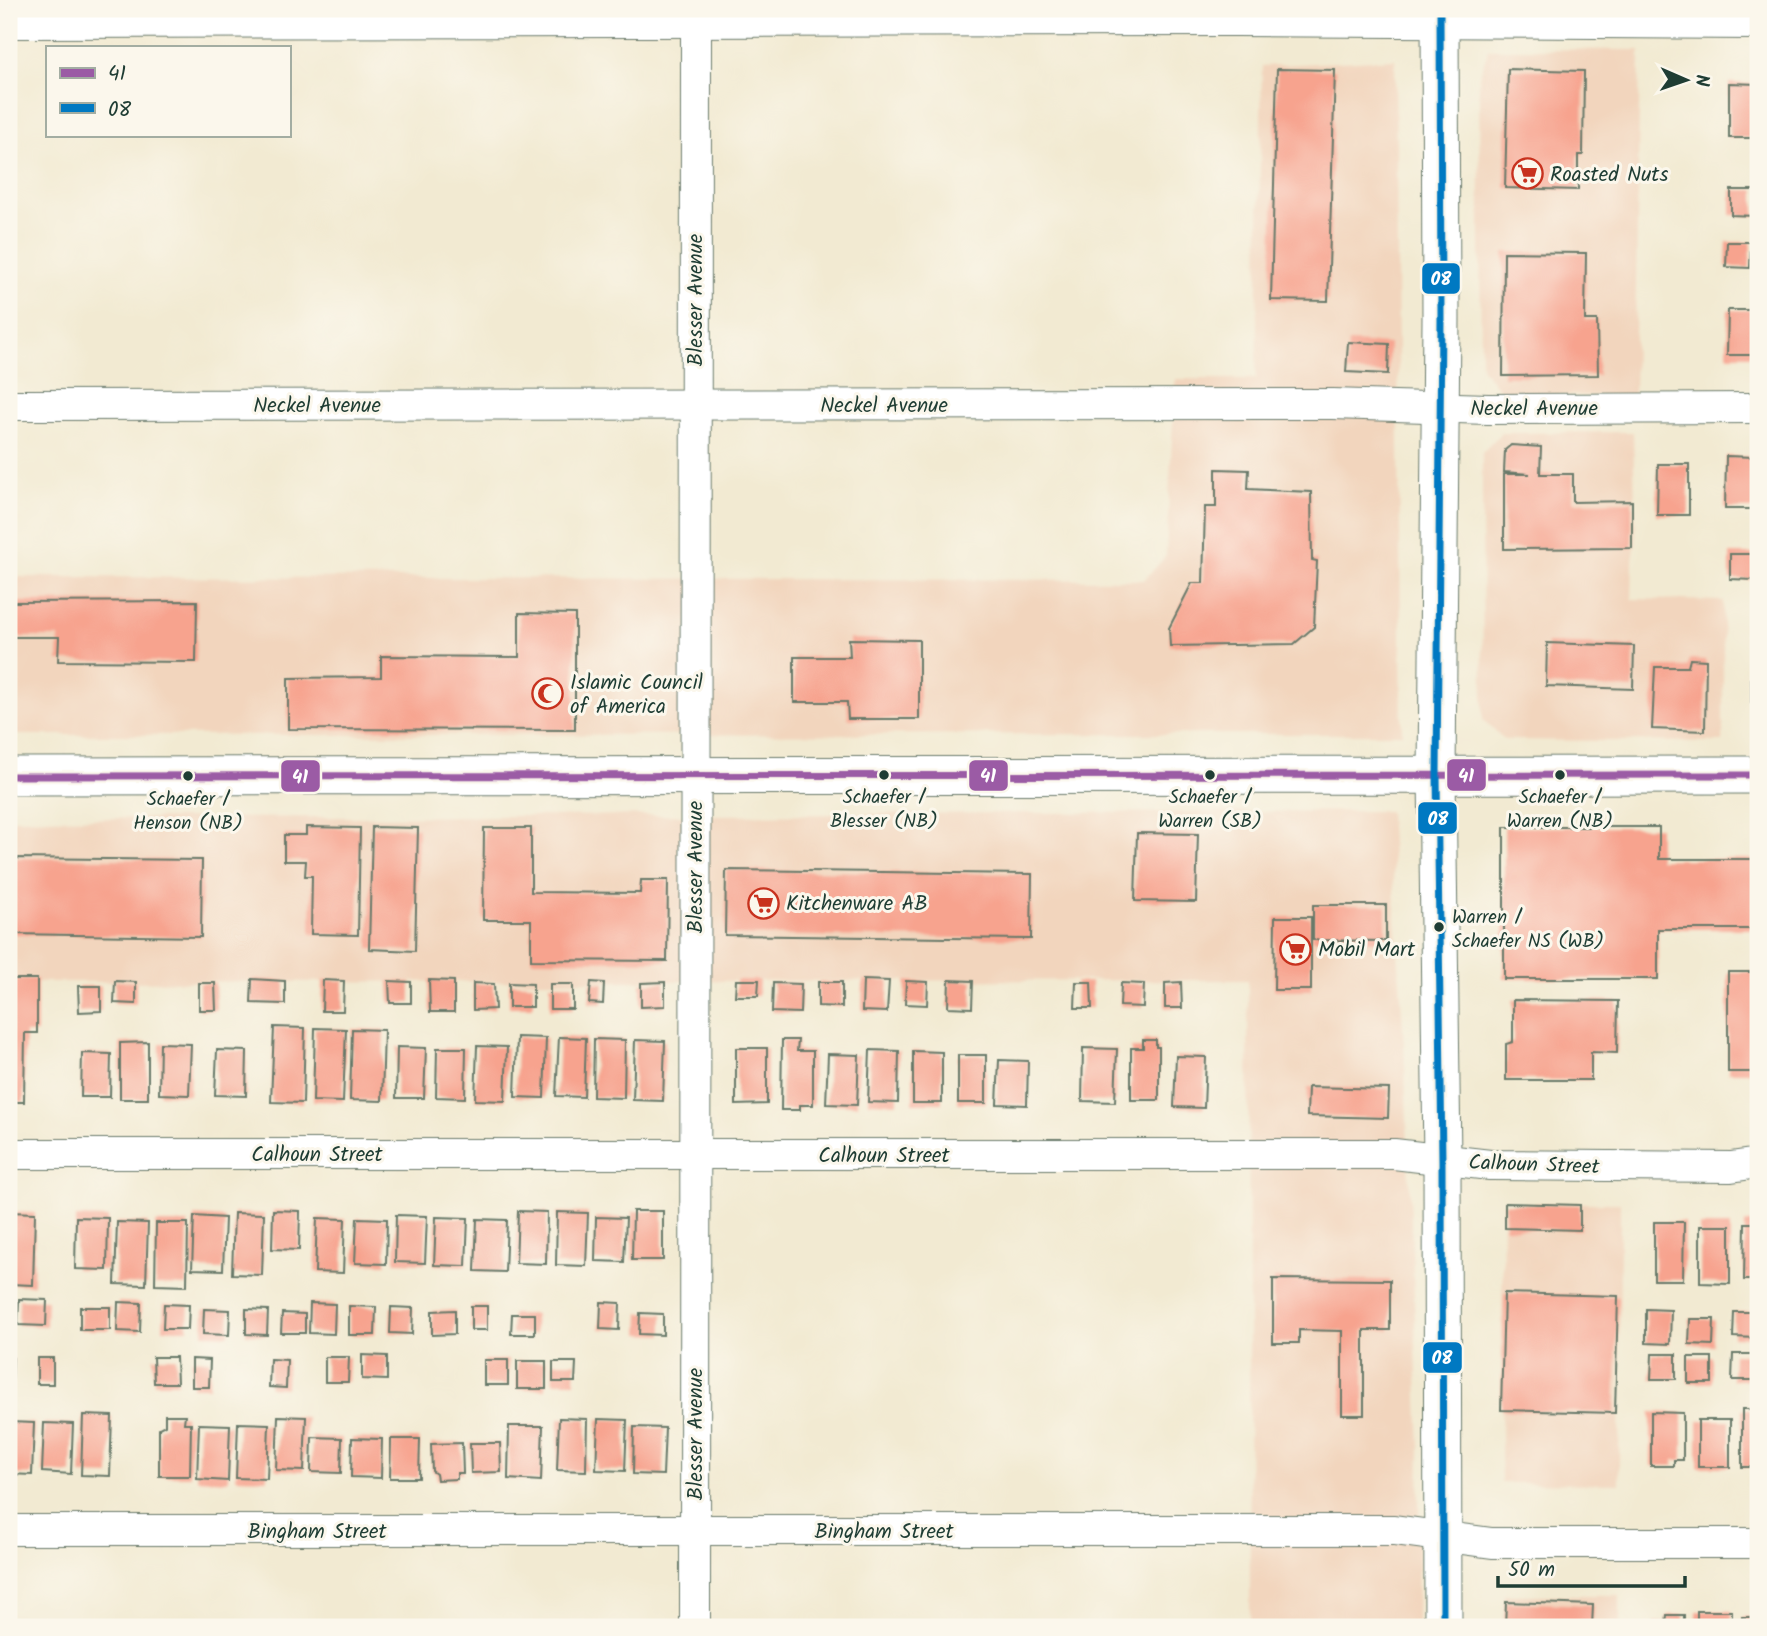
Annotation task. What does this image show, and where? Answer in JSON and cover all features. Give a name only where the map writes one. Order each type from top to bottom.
[{"type":"main road","points":[[1439,16],[1441,319],[1438,407],[1437,775],[1442,1160],[1443,1627]]},
{"type":"main road","points":[[9,776],[1758,775]]},
{"type":"street","points":[[9,23],[1236,21],[1439,16],[1758,24]]},
{"type":"street","name":"Blesser Avenue","points":[[695,1627],[696,22]]},
{"type":"street","name":"Neckel Avenue","points":[[9,405],[1333,404],[1758,408]]},
{"type":"street","name":"Calhoun Street","points":[[9,1154],[1394,1154],[1490,1165],[1731,1167],[1758,1163]]},
{"type":"street","name":"Bingham Street","points":[[9,1530],[1394,1530],[1492,1543],[1758,1543]]},
{"type":"shaded area","points":[[1489,49],[1640,50],[1634,396],[1503,395],[1481,367],[1479,76]]},
{"type":"shaded area","points":[[1395,59],[1402,734],[9,735],[9,577],[1144,580],[1166,556],[1175,379],[1256,379],[1262,66]]},
{"type":"shaded area","points":[[1633,432],[1636,542],[1632,599],[1723,601],[1723,742],[1505,740],[1483,720],[1482,453],[1501,433]]},
{"type":"shaded area","points":[[1389,811],[1404,1045],[1420,1448],[1417,1627],[1250,1627],[1248,980],[9,982],[9,819]]},
{"type":"shaded area","points":[[1503,1203],[1620,1203],[1619,1484],[1501,1483]]},
{"type":"shaded area","points":[[1504,1595],[1620,1595],[1620,1627],[1504,1627]]},
{"type":"building","points":[[1277,69],[1335,70],[1328,301],[1271,300]]},
{"type":"building","points":[[1508,69],[1584,71],[1583,155],[1578,155],[1578,190],[1505,188]]},
{"type":"building","points":[[1729,83],[1758,84],[1758,138],[1729,138]]},
{"type":"building","points":[[1731,190],[1755,190],[1755,216],[1731,215]]},
{"type":"building","points":[[1727,242],[1751,242],[1750,268],[1726,267]]},
{"type":"building","points":[[1504,252],[1586,253],[1585,320],[1597,320],[1598,375],[1503,376]]},
{"type":"building","points":[[1728,310],[1757,310],[1757,355],[1727,355]]},
{"type":"building","points":[[1348,342],[1389,344],[1388,374],[1346,372]]},
{"type":"building","points":[[1511,445],[1541,447],[1540,474],[1573,474],[1573,502],[1632,501],[1632,548],[1504,549],[1504,474],[1530,474],[1504,472],[1505,450]]},
{"type":"building","points":[[1726,456],[1755,457],[1755,509],[1725,509]]},
{"type":"building","points":[[1658,464],[1689,464],[1689,515],[1657,515]]},
{"type":"building","points":[[1216,469],[1249,470],[1248,489],[1311,492],[1312,560],[1317,561],[1314,627],[1294,644],[1170,646],[1169,628],[1192,583],[1203,583],[1205,507],[1216,507]]},
{"type":"building","points":[[1730,554],[1754,554],[1754,580],[1730,579]]},
{"type":"building","points":[[197,601],[196,662],[58,661],[59,637],[9,637],[9,602]]},
{"type":"building","points":[[519,613],[575,614],[575,730],[288,729],[288,678],[381,677],[381,656],[519,657]]},
{"type":"building","points":[[849,639],[919,640],[919,719],[848,719],[847,702],[794,702],[794,657],[850,657]]},
{"type":"building","points":[[1547,643],[1634,646],[1633,689],[1546,686]]},
{"type":"building","points":[[1690,659],[1706,660],[1705,731],[1652,729],[1655,667],[1688,667]]},
{"type":"building","points":[[1751,661],[1758,661],[1758,703],[1751,703]]},
{"type":"building","points":[[306,827],[360,828],[358,935],[311,934],[312,876],[305,876],[306,861],[284,861],[284,835],[306,835]]},
{"type":"building","points":[[372,827],[418,828],[415,951],[369,949]]},
{"type":"building","points":[[1504,827],[1659,827],[1659,859],[1758,859],[1758,929],[1658,929],[1658,979],[1504,979]]},
{"type":"building","points":[[484,828],[531,828],[531,892],[640,893],[641,880],[668,880],[667,961],[531,960],[531,920],[483,920]]},
{"type":"building","points":[[1137,833],[1198,834],[1196,902],[1135,901]]},
{"type":"building","points":[[13,858],[202,860],[201,937],[12,934]]},
{"type":"building","points":[[726,870],[1032,874],[1031,939],[725,935]]},
{"type":"building","points":[[1313,905],[1386,905],[1386,941],[1313,940]]},
{"type":"building","points":[[1275,917],[1311,917],[1311,990],[1274,990]]},
{"type":"building","points":[[1728,972],[1758,972],[1758,1072],[1728,1072]]},
{"type":"building","points":[[9,979],[37,979],[37,1033],[25,1033],[24,1102],[9,1102]]},
{"type":"building","points":[[252,979],[285,981],[285,1004],[251,1003]]},
{"type":"building","points":[[323,980],[344,981],[343,1011],[322,1011]]},
{"type":"building","points":[[429,980],[454,981],[454,1012],[430,1012]]},
{"type":"building","points":[[736,980],[759,980],[758,996],[735,996]]},
{"type":"building","points":[[863,980],[889,981],[887,1012],[862,1011]]},
{"type":"building","points":[[949,980],[973,981],[972,1008],[948,1007]]},
{"type":"building","points":[[115,981],[136,982],[136,1004],[114,1003]]},
{"type":"building","points":[[389,981],[411,982],[411,1003],[390,1003]]},
{"type":"building","points":[[906,981],[928,982],[927,1005],[905,1004]]},
{"type":"building","points":[[591,982],[604,983],[603,1004],[589,1003]]},
{"type":"building","points":[[665,982],[665,1006],[641,1007],[641,983]]},
{"type":"building","points":[[818,982],[842,982],[842,1007],[818,1006]]},
{"type":"building","points":[[1076,982],[1091,982],[1092,1008],[1075,1008]]},
{"type":"building","points":[[1181,982],[1182,1008],[1165,1008],[1165,983]]},
{"type":"building","points":[[199,983],[215,983],[216,1010],[199,1010]]},
{"type":"building","points":[[473,983],[494,984],[495,1009],[473,1010]]},
{"type":"building","points":[[509,983],[533,984],[533,1007],[509,1007]]},
{"type":"building","points":[[773,983],[801,984],[800,1013],[772,1012]]},
{"type":"building","points":[[1121,983],[1144,984],[1143,1007],[1120,1006]]},
{"type":"building","points":[[550,984],[573,984],[573,1009],[550,1009]]},
{"type":"building","points":[[78,986],[101,986],[101,1011],[79,1012]]},
{"type":"building","points":[[1513,1000],[1618,1001],[1617,1053],[1591,1052],[1591,1080],[1506,1080],[1506,1044],[1513,1042]]},
{"type":"building","points":[[274,1027],[305,1028],[303,1103],[271,1102]]},
{"type":"building","points":[[315,1028],[346,1029],[343,1102],[313,1101]]},
{"type":"building","points":[[352,1029],[384,1030],[382,1101],[350,1100]]},
{"type":"building","points":[[517,1037],[546,1038],[544,1098],[515,1097]]},
{"type":"building","points":[[559,1037],[586,1038],[584,1097],[556,1096]]},
{"type":"building","points":[[594,1039],[625,1040],[624,1098],[593,1097]]},
{"type":"building","points":[[635,1040],[665,1041],[663,1101],[633,1100]]},
{"type":"building","points":[[782,1040],[798,1040],[797,1051],[813,1051],[813,1105],[800,1105],[800,1110],[781,1110]]},
{"type":"building","points":[[1143,1040],[1156,1040],[1156,1047],[1159,1047],[1159,1100],[1131,1100],[1131,1048],[1143,1048]]},
{"type":"building","points":[[148,1042],[148,1099],[120,1099],[120,1043]]},
{"type":"building","points":[[160,1043],[191,1044],[189,1095],[159,1094]]},
{"type":"building","points":[[477,1046],[507,1047],[505,1101],[475,1100]]},
{"type":"building","points":[[397,1047],[426,1048],[424,1098],[396,1098]]},
{"type":"building","points":[[437,1048],[466,1048],[465,1098],[436,1097]]},
{"type":"building","points":[[736,1048],[767,1048],[767,1104],[736,1105]]},
{"type":"building","points":[[1083,1048],[1117,1049],[1115,1102],[1082,1101]]},
{"type":"building","points":[[217,1050],[247,1051],[246,1096],[215,1095]]},
{"type":"building","points":[[870,1050],[899,1051],[898,1103],[868,1102]]},
{"type":"building","points":[[913,1051],[942,1052],[942,1103],[913,1103]]},
{"type":"building","points":[[82,1053],[111,1054],[110,1097],[81,1097]]},
{"type":"building","points":[[828,1054],[859,1055],[857,1105],[826,1104]]},
{"type":"building","points":[[958,1055],[986,1055],[986,1103],[958,1103]]},
{"type":"building","points":[[1176,1056],[1206,1057],[1204,1108],[1174,1107]]},
{"type":"building","points":[[999,1060],[1028,1061],[1027,1105],[997,1104]]},
{"type":"building","points":[[1308,1087],[1389,1089],[1388,1118],[1307,1116]]},
{"type":"building","points":[[1505,1203],[1580,1205],[1580,1230],[1505,1228]]},
{"type":"building","points":[[273,1210],[300,1211],[299,1250],[272,1249]]},
{"type":"building","points":[[518,1211],[547,1212],[546,1264],[516,1263]]},
{"type":"building","points":[[633,1211],[663,1211],[663,1260],[632,1260]]},
{"type":"building","points":[[9,1212],[35,1213],[33,1285],[9,1284]]},
{"type":"building","points":[[557,1212],[588,1213],[586,1266],[556,1265]]},
{"type":"building","points":[[234,1213],[264,1214],[262,1275],[232,1274]]},
{"type":"building","points":[[396,1215],[427,1216],[425,1263],[395,1262]]},
{"type":"building","points":[[194,1216],[225,1218],[223,1270],[192,1269]]},
{"type":"building","points":[[76,1217],[108,1218],[107,1270],[75,1269]]},
{"type":"building","points":[[436,1217],[468,1218],[466,1266],[434,1265]]},
{"type":"building","points":[[596,1217],[626,1218],[624,1262],[595,1261]]},
{"type":"building","points":[[317,1218],[345,1219],[343,1273],[315,1272]]},
{"type":"building","points":[[357,1218],[387,1219],[386,1264],[355,1263]]},
{"type":"building","points":[[477,1219],[507,1220],[505,1272],[475,1271]]},
{"type":"building","points":[[117,1222],[148,1223],[146,1285],[115,1284]]},
{"type":"building","points":[[1654,1222],[1684,1222],[1683,1280],[1654,1280]]},
{"type":"building","points":[[156,1223],[188,1223],[187,1286],[155,1285]]},
{"type":"building","points":[[1745,1223],[1758,1223],[1758,1280],[1744,1280]]},
{"type":"building","points":[[1700,1226],[1730,1226],[1730,1284],[1700,1283]]},
{"type":"building","points":[[1273,1279],[1390,1280],[1390,1330],[1364,1330],[1364,1415],[1342,1415],[1342,1331],[1299,1330],[1299,1343],[1273,1343]]},
{"type":"building","points":[[1504,1293],[1618,1296],[1615,1413],[1501,1410]]},
{"type":"building","points":[[19,1299],[47,1300],[46,1326],[18,1325]]},
{"type":"building","points":[[118,1302],[141,1303],[140,1332],[117,1331]]},
{"type":"building","points":[[601,1302],[620,1303],[619,1330],[600,1329]]},
{"type":"building","points":[[310,1303],[335,1304],[334,1334],[309,1333]]},
{"type":"building","points":[[164,1304],[189,1305],[188,1329],[163,1329]]},
{"type":"building","points":[[349,1306],[376,1307],[375,1335],[349,1335]]},
{"type":"building","points":[[471,1306],[487,1306],[487,1330],[471,1330]]},
{"type":"building","points":[[80,1307],[110,1307],[110,1330],[80,1330]]},
{"type":"building","points":[[391,1307],[413,1308],[412,1334],[390,1333]]},
{"type":"building","points":[[204,1309],[230,1310],[229,1335],[203,1334]]},
{"type":"building","points":[[246,1309],[268,1310],[267,1335],[246,1334]]},
{"type":"building","points":[[1646,1309],[1671,1310],[1670,1344],[1646,1343]]},
{"type":"building","points":[[455,1310],[455,1334],[432,1335],[432,1311]]},
{"type":"building","points":[[1734,1312],[1757,1312],[1757,1338],[1733,1337]]},
{"type":"building","points":[[282,1313],[305,1314],[305,1333],[281,1333]]},
{"type":"building","points":[[640,1313],[663,1314],[663,1335],[639,1334]]},
{"type":"building","points":[[512,1314],[535,1314],[535,1334],[511,1334]]},
{"type":"building","points":[[1690,1319],[1714,1319],[1713,1345],[1689,1344]]},
{"type":"building","points":[[1652,1354],[1676,1354],[1676,1379],[1651,1379]]},
{"type":"building","points":[[1733,1354],[1758,1354],[1758,1380],[1732,1380]]},
{"type":"building","points":[[362,1355],[387,1356],[387,1380],[362,1379]]},
{"type":"building","points":[[153,1357],[176,1357],[177,1383],[154,1383]]},
{"type":"building","points":[[325,1357],[349,1357],[348,1382],[325,1382]]},
{"type":"building","points":[[1688,1357],[1712,1357],[1712,1383],[1688,1383]]},
{"type":"building","points":[[9,1358],[13,1358],[12,1382],[9,1382]]},
{"type":"building","points":[[37,1358],[53,1358],[53,1384],[37,1384]]},
{"type":"building","points":[[192,1359],[210,1360],[209,1387],[192,1387]]},
{"type":"building","points":[[270,1359],[287,1360],[286,1388],[269,1387]]},
{"type":"building","points":[[484,1360],[508,1360],[508,1385],[484,1385]]},
{"type":"building","points":[[517,1361],[546,1361],[546,1389],[517,1389]]},
{"type":"building","points":[[553,1362],[576,1362],[575,1382],[553,1382]]},
{"type":"building","points":[[1742,1409],[1758,1409],[1758,1467],[1742,1467]]},
{"type":"building","points":[[1651,1412],[1683,1413],[1683,1460],[1674,1460],[1674,1466],[1651,1466]]},
{"type":"building","points":[[83,1415],[112,1416],[110,1476],[81,1475]]},
{"type":"building","points":[[165,1415],[185,1415],[184,1423],[191,1423],[190,1476],[159,1476],[159,1428],[165,1425]]},
{"type":"building","points":[[278,1416],[306,1417],[304,1471],[276,1470]]},
{"type":"building","points":[[559,1418],[587,1419],[586,1471],[557,1470]]},
{"type":"building","points":[[598,1419],[627,1420],[625,1471],[596,1470]]},
{"type":"building","points":[[1698,1420],[1730,1420],[1730,1467],[1698,1467]]},
{"type":"building","points":[[9,1422],[34,1423],[32,1475],[9,1474]]},
{"type":"building","points":[[44,1423],[73,1424],[71,1474],[42,1472]]},
{"type":"building","points":[[238,1423],[269,1424],[267,1479],[236,1478]]},
{"type":"building","points":[[199,1424],[230,1425],[228,1481],[197,1479]]},
{"type":"building","points":[[509,1426],[543,1426],[541,1481],[508,1479]]},
{"type":"building","points":[[634,1427],[665,1428],[663,1475],[633,1474]]},
{"type":"building","points":[[312,1437],[342,1438],[341,1473],[311,1472]]},
{"type":"building","points":[[352,1438],[382,1439],[381,1478],[351,1477]]},
{"type":"building","points":[[391,1439],[420,1439],[419,1478],[390,1478]]},
{"type":"building","points":[[462,1443],[463,1473],[457,1473],[457,1479],[437,1480],[432,1471],[431,1444]]},
{"type":"building","points":[[470,1443],[500,1443],[501,1472],[471,1473]]},
{"type":"building","points":[[1506,1602],[1593,1605],[1592,1627],[1505,1627]]},
{"type":"building","points":[[1697,1611],[1732,1611],[1732,1627],[1697,1627]]},
{"type":"building","points":[[1667,1615],[1684,1615],[1684,1627],[1654,1627],[1654,1623],[1666,1623]]},
{"type":"building","points":[[1742,1617],[1758,1617],[1758,1627],[1742,1627]]},
{"type":"transit line","name":"08","points":[[1440,9],[1441,319],[1437,775],[1442,1160],[1443,1627]]},
{"type":"transit line","name":"41","points":[[9,776],[1758,775]]},
{"type":"place","name":"Roasted Nuts","points":[[1527,174]]},
{"type":"place","name":"Islamic Council of America","points":[[547,694]]},
{"type":"place","name":"Schaefer / Blesser (NB)","points":[[884,775]]},
{"type":"place","name":"Schaefer / Warren (SB)","points":[[1210,775]]},
{"type":"place","name":"Schaefer / Warren (NB)","points":[[1560,775]]},
{"type":"place","name":"Schaefer / Henson (NB)","points":[[188,776]]},
{"type":"place","name":"Kitchenware AB","points":[[763,903]]},
{"type":"place","name":"Warren / Schaefer NS (WB)","points":[[1439,927]]},
{"type":"place","name":"Mobil Mart","points":[[1295,949]]}]
